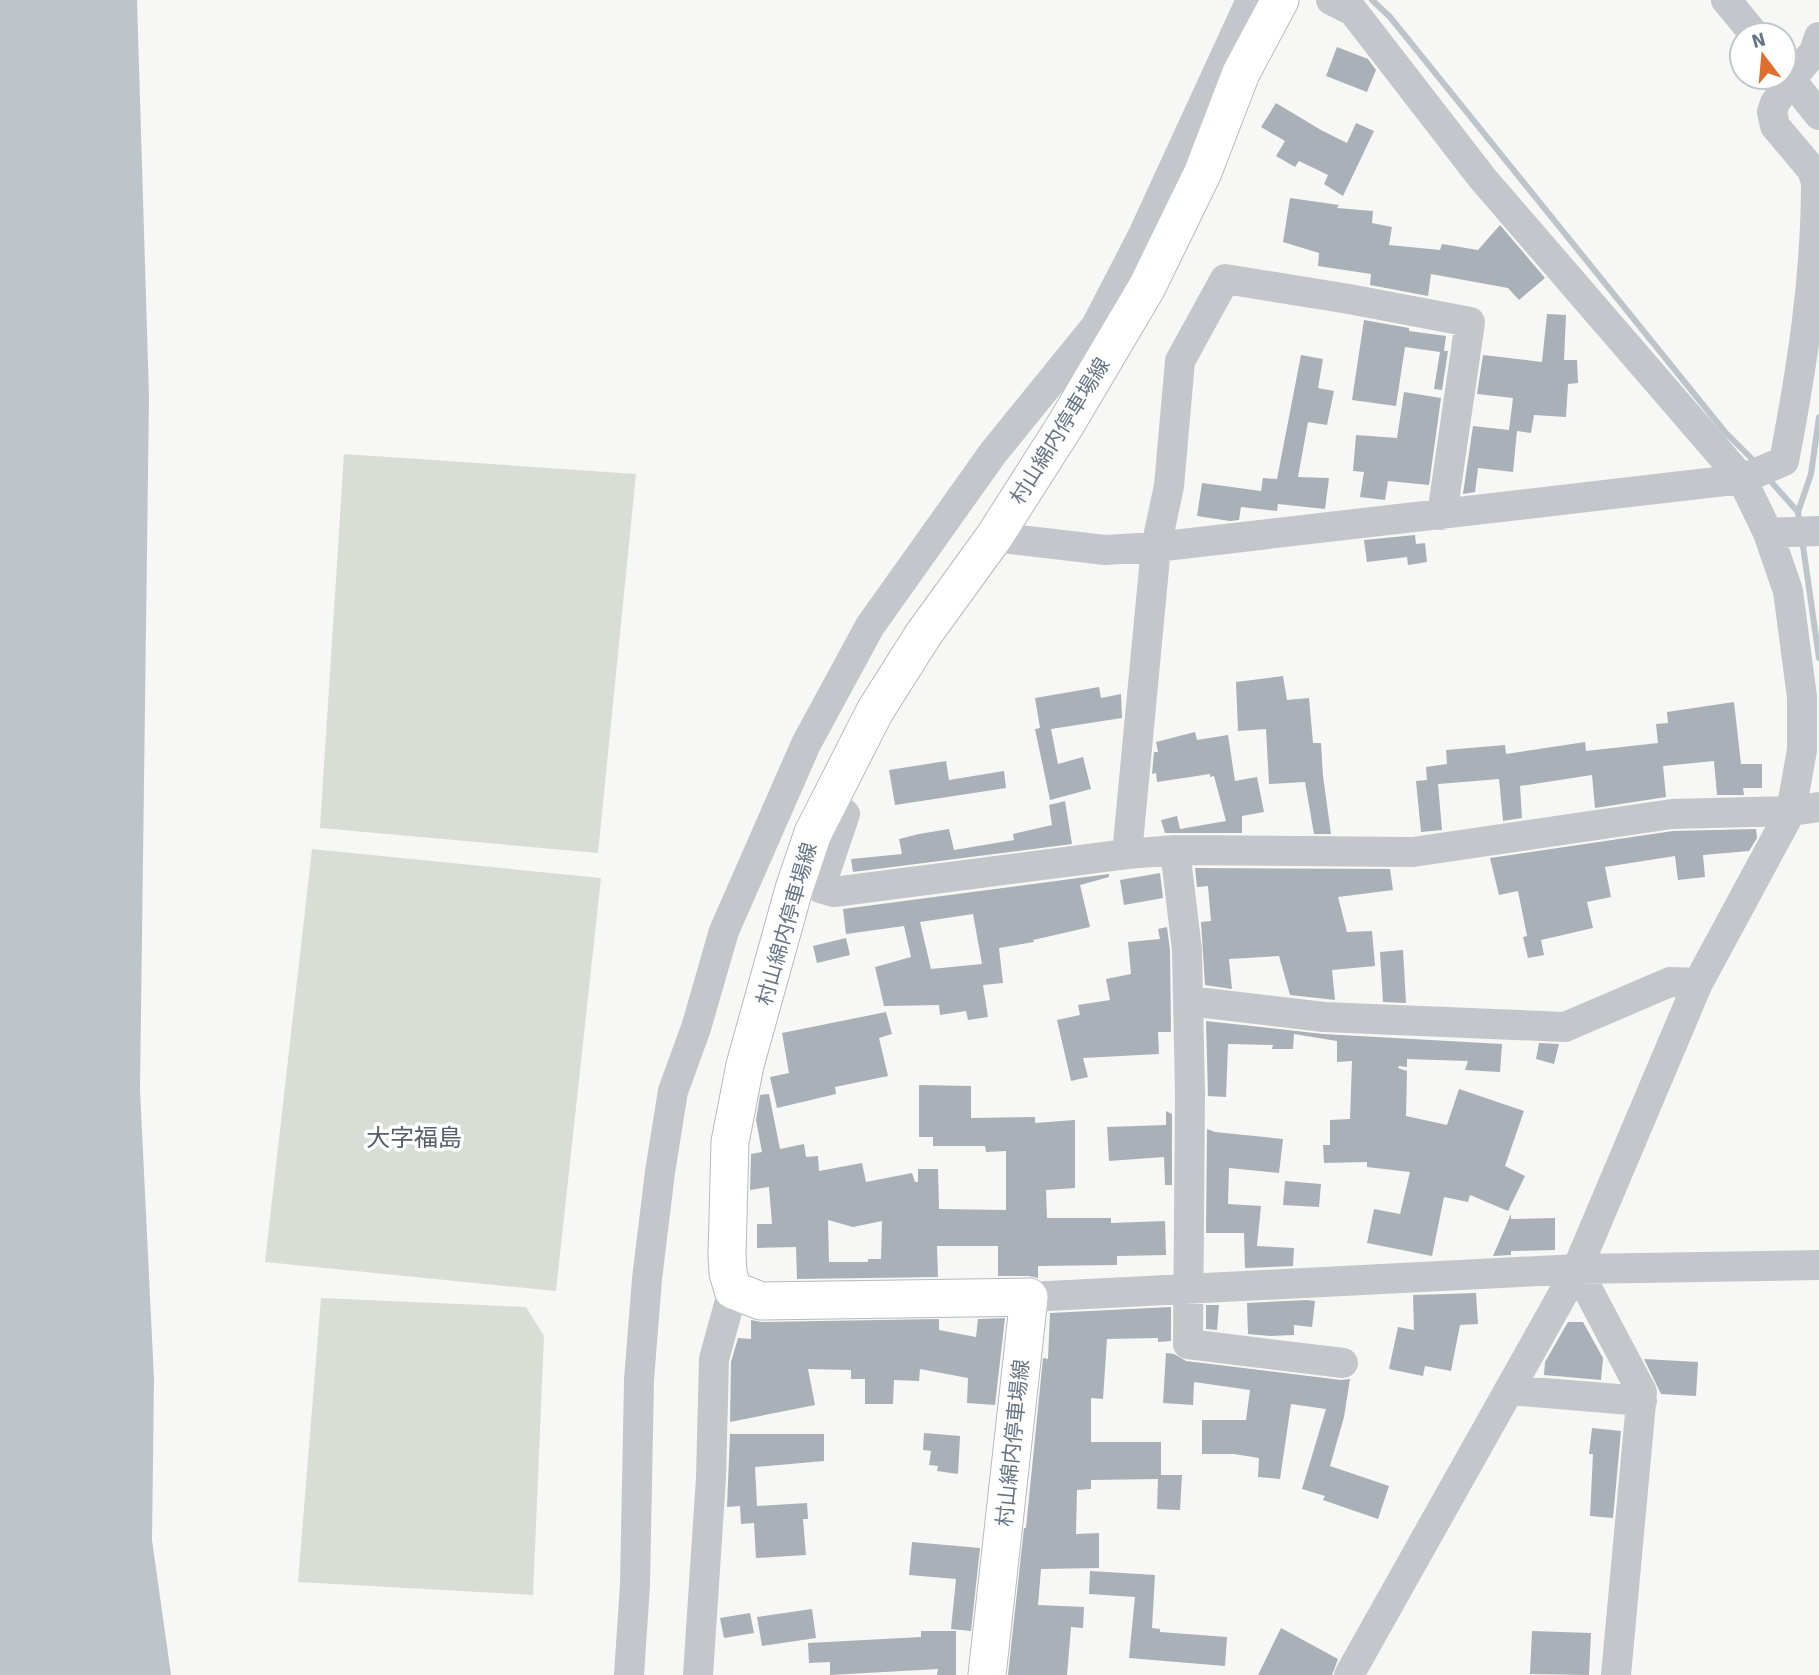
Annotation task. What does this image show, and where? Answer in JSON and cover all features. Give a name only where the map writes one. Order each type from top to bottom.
[{"type":"main road","name":"村山綿内停車場線","points":[[733,1290],[728,1273],[730,1142],[744,1065],[794,889],[813,834],[875,712],[923,635],[993,537],[1066,424],[1147,287],[1203,172],[1241,73],[1280,0]]},
{"type":"main road","points":[[733,1290],[761,1301],[1029,1297]]},
{"type":"main road","name":"村山綿内停車場線","points":[[986,1675],[1029,1297]]},
{"type":"street","points":[[629,1675],[635,1585],[639,1380],[646,1279],[673,1091],[696,1028],[724,931],[806,744],[870,626],[993,453],[1096,326],[1142,237],[1251,0]]},
{"type":"street","points":[[1331,0],[1353,11],[1483,179],[1745,477],[1774,532],[1788,591],[1802,697],[1805,809],[1698,983],[1577,1269],[1349,1675]]},
{"type":"street","points":[[1726,0],[1743,21]]},
{"type":"street","points":[[1798,66],[1814,52],[1819,37]]},
{"type":"street","points":[[1798,89],[1819,115]]},
{"type":"street","points":[[993,537],[1105,550],[1156,547],[1745,477],[1783,461],[1802,370],[1811,302],[1816,182],[1812,170],[1775,126],[1772,112],[1780,91]]},
{"type":"street","points":[[1127,854],[1156,547],[1169,486],[1180,361],[1225,279],[1470,322],[1442,515]]},
{"type":"street","points":[[1774,532],[1819,531]]},
{"type":"street","points":[[829,802],[845,814],[820,888],[834,891],[1127,854],[1175,850],[1413,852],[1672,814],[1805,809]]},
{"type":"street","points":[[1175,850],[1187,950],[1190,1095],[1188,1345],[1343,1363]]},
{"type":"street","points":[[1188,1001],[1324,1017],[1564,1027],[1670,982],[1698,983]]},
{"type":"street","points":[[1029,1297],[1577,1269],[1819,1265]]},
{"type":"street","points":[[1577,1269],[1642,1392],[1616,1675]]},
{"type":"street","points":[[698,1675],[711,1478],[714,1359],[733,1290]]},
{"type":"street","points":[[1509,1390],[1642,1401]]},
{"type":"shaded area","points":[[0,0],[137,0],[149,397],[140,1090],[154,1379],[152,1540],[171,1675],[0,1675]]},
{"type":"shaded area","points":[[344,454],[636,474],[598,853],[320,828]]},
{"type":"shaded area","points":[[312,849],[601,878],[556,1291],[265,1262]]},
{"type":"shaded area","points":[[321,1298],[526,1307],[544,1336],[533,1595],[298,1582]]},
{"type":"building","points":[[1337,47],[1368,59],[1376,70],[1367,92],[1326,76]]},
{"type":"building","points":[[1276,103],[1347,143],[1356,123],[1374,131],[1343,196],[1324,184],[1328,175],[1299,161],[1295,167],[1276,156],[1285,141],[1261,127]]},
{"type":"building","points":[[1290,198],[1339,205],[1337,208],[1373,211],[1372,223],[1392,227],[1389,245],[1440,250],[1442,244],[1478,250],[1500,225],[1545,278],[1519,300],[1508,288],[1431,274],[1428,296],[1370,285],[1371,274],[1318,266],[1319,253],[1283,242]]},
{"type":"building","points":[[1547,314],[1566,315],[1564,360],[1577,360],[1578,383],[1568,384],[1566,417],[1534,415],[1531,433],[1517,431],[1513,472],[1478,468],[1475,492],[1463,494],[1473,426],[1509,430],[1513,398],[1477,394],[1483,355],[1542,362]]},
{"type":"building","points":[[1364,320],[1409,328],[1409,331],[1446,336],[1444,351],[1448,351],[1442,390],[1434,389],[1440,352],[1405,347],[1396,406],[1352,400]]},
{"type":"building","points":[[1301,355],[1323,359],[1318,388],[1334,391],[1327,425],[1308,422],[1298,477],[1329,478],[1325,509],[1278,504],[1277,511],[1241,507],[1239,520],[1197,516],[1202,483],[1261,491],[1263,478],[1277,479]]},
{"type":"building","points":[[1404,392],[1441,398],[1429,485],[1388,481],[1385,500],[1360,497],[1364,472],[1353,471],[1356,435],[1397,438]]},
{"type":"building","points":[[1415,535],[1416,544],[1425,543],[1427,562],[1408,565],[1407,557],[1367,562],[1364,540]]},
{"type":"building","points":[[1283,676],[1287,700],[1309,698],[1313,743],[1321,743],[1331,834],[1314,834],[1305,782],[1269,784],[1266,729],[1238,731],[1236,682]]},
{"type":"building","points":[[1099,687],[1101,698],[1121,694],[1122,718],[1051,729],[1058,764],[1083,757],[1091,789],[1050,800],[1035,729],[1040,728],[1035,698]]},
{"type":"building","points":[[1734,702],[1741,764],[1762,764],[1762,788],[1743,788],[1744,795],[1717,795],[1714,761],[1663,766],[1666,797],[1595,808],[1592,775],[1520,786],[1522,818],[1503,821],[1499,779],[1438,784],[1442,830],[1421,832],[1416,781],[1427,780],[1426,767],[1447,764],[1446,750],[1505,745],[1506,754],[1585,742],[1586,751],[1658,743],[1656,724],[1668,723],[1667,712]]},
{"type":"building","points":[[1195,732],[1197,740],[1228,735],[1235,781],[1257,777],[1264,812],[1242,816],[1242,833],[1165,833],[1161,820],[1177,816],[1180,829],[1226,821],[1214,776],[1210,777],[1210,774],[1157,782],[1156,773],[1152,774],[1154,752],[1158,752],[1156,742]]},
{"type":"building","points":[[946,761],[949,780],[1004,771],[1006,788],[895,805],[889,770]]},
{"type":"building","points":[[1065,801],[1072,844],[853,872],[851,859],[902,854],[899,839],[919,834],[949,829],[954,850],[1014,840],[1013,834],[1052,825],[1049,805]]},
{"type":"building","points":[[1756,829],[1757,838],[1749,851],[1703,855],[1705,877],[1678,880],[1675,856],[1605,867],[1611,897],[1587,902],[1593,928],[1541,940],[1544,955],[1528,958],[1523,937],[1527,936],[1518,891],[1499,895],[1490,858],[1673,831]]},
{"type":"building","points":[[1195,868],[1390,869],[1393,890],[1338,897],[1347,932],[1372,931],[1375,966],[1332,970],[1335,1000],[1290,995],[1279,956],[1229,959],[1232,989],[1205,985],[1201,922],[1211,921],[1208,886],[1197,887]]},
{"type":"building","points":[[1160,873],[1163,898],[1124,905],[1120,880]]},
{"type":"building","points":[[1109,874],[1109,877],[1080,885],[1090,927],[999,948],[1003,983],[983,985],[988,1017],[968,1020],[966,1011],[940,1015],[939,1005],[884,1006],[875,967],[911,957],[904,926],[846,934],[843,909]],"holes":[[[973,914],[982,964],[931,969],[920,922]]]},
{"type":"building","points":[[1167,927],[1171,1032],[1158,1032],[1159,1054],[1083,1058],[1088,1077],[1071,1081],[1057,1020],[1080,1015],[1078,1005],[1110,1000],[1106,979],[1131,974],[1128,942],[1160,939],[1158,929]]},
{"type":"building","points":[[846,938],[850,955],[817,963],[813,946]]},
{"type":"building","points":[[1403,950],[1406,1003],[1383,1002],[1380,952]]},
{"type":"building","points":[[886,1012],[892,1034],[879,1038],[888,1076],[835,1087],[836,1094],[777,1108],[770,1077],[789,1073],[782,1033]]},
{"type":"building","points":[[1206,1021],[1323,1034],[1502,1044],[1500,1072],[1465,1070],[1468,1061],[1407,1059],[1407,1067],[1398,1068],[1407,1071],[1406,1116],[1447,1125],[1459,1089],[1524,1111],[1505,1166],[1525,1176],[1508,1211],[1470,1195],[1468,1202],[1444,1197],[1432,1256],[1367,1243],[1374,1209],[1400,1214],[1410,1172],[1367,1167],[1367,1162],[1324,1163],[1323,1145],[1330,1145],[1330,1120],[1350,1119],[1352,1061],[1337,1062],[1337,1041],[1294,1034],[1293,1049],[1272,1049],[1273,1045],[1228,1044],[1226,1097],[1208,1096]]},
{"type":"building","points":[[1539,1043],[1559,1044],[1554,1064],[1536,1059]]},
{"type":"building","points":[[919,1085],[971,1086],[971,1118],[1035,1117],[1035,1123],[1075,1120],[1075,1188],[1046,1190],[1047,1218],[1111,1218],[1111,1223],[1165,1221],[1166,1255],[1117,1256],[1117,1265],[1038,1266],[1038,1278],[998,1276],[998,1246],[937,1246],[938,1277],[797,1279],[796,1247],[757,1248],[757,1224],[772,1224],[769,1187],[750,1190],[751,1154],[762,1152],[756,1120],[760,1095],[769,1094],[780,1149],[804,1144],[806,1157],[818,1156],[819,1171],[862,1163],[866,1182],[912,1173],[915,1182],[918,1182],[918,1169],[938,1169],[939,1209],[1006,1210],[1006,1151],[986,1152],[985,1146],[933,1146],[933,1137],[919,1137]],"holes":[[[828,1220],[853,1227],[882,1221],[881,1259],[868,1259],[868,1262],[829,1262]]]},
{"type":"building","points":[[1166,1111],[1172,1114],[1172,1185],[1165,1185],[1164,1157],[1109,1161],[1107,1127],[1166,1125]]},
{"type":"building","points":[[1207,1129],[1283,1139],[1279,1173],[1229,1168],[1228,1204],[1261,1206],[1257,1246],[1294,1248],[1293,1266],[1245,1268],[1244,1233],[1206,1233]]},
{"type":"building","points":[[1285,1181],[1321,1184],[1319,1207],[1283,1205]]},
{"type":"building","points":[[1511,1214],[1511,1219],[1555,1218],[1555,1250],[1511,1251],[1511,1255],[1493,1256]]},
{"type":"building","points":[[1476,1293],[1478,1324],[1460,1325],[1451,1371],[1425,1366],[1423,1376],[1389,1369],[1398,1327],[1414,1330],[1413,1295]]},
{"type":"building","points":[[1315,1301],[1312,1327],[1294,1325],[1294,1335],[1248,1334],[1247,1303]]},
{"type":"building","points":[[1206,1305],[1219,1305],[1217,1330],[1206,1329]]},
{"type":"building","points":[[1171,1307],[1171,1341],[1158,1342],[1158,1338],[1107,1339],[1103,1399],[1091,1398],[1091,1442],[1161,1442],[1161,1475],[1182,1475],[1180,1510],[1157,1509],[1158,1479],[1091,1480],[1091,1489],[1077,1490],[1076,1534],[1099,1533],[1099,1568],[1041,1569],[1038,1605],[1084,1607],[1083,1628],[1071,1627],[1067,1675],[1008,1675],[1043,1358],[1048,1359],[1050,1313]]},
{"type":"building","points":[[1005,1318],[995,1405],[967,1403],[968,1378],[920,1369],[919,1381],[894,1380],[893,1404],[865,1404],[865,1379],[851,1379],[851,1370],[808,1369],[815,1405],[730,1422],[731,1362],[738,1338],[751,1339],[751,1320],[939,1319],[939,1330],[976,1337],[978,1319]]},
{"type":"building","points":[[1568,1322],[1583,1322],[1603,1358],[1601,1380],[1544,1375],[1545,1362]]},
{"type":"building","points":[[1166,1353],[1186,1361],[1350,1379],[1344,1417],[1330,1466],[1389,1486],[1378,1519],[1323,1500],[1325,1496],[1302,1489],[1326,1409],[1291,1404],[1280,1479],[1258,1477],[1259,1458],[1234,1454],[1202,1454],[1202,1420],[1246,1420],[1250,1390],[1194,1382],[1193,1405],[1163,1403]]},
{"type":"building","points":[[1644,1359],[1698,1362],[1696,1396],[1661,1394]]},
{"type":"building","points":[[1592,1428],[1621,1431],[1613,1518],[1590,1516],[1593,1454],[1589,1454]]},
{"type":"building","points":[[924,1433],[960,1436],[958,1474],[937,1471],[938,1466],[929,1465],[931,1451],[923,1450]]},
{"type":"building","points":[[730,1434],[824,1434],[824,1461],[755,1467],[757,1506],[807,1503],[808,1519],[803,1519],[806,1555],[756,1558],[754,1523],[741,1524],[740,1506],[727,1507]]},
{"type":"building","points":[[912,1542],[980,1548],[971,1631],[951,1629],[956,1579],[909,1575]]},
{"type":"building","points":[[1090,1571],[1155,1575],[1152,1628],[1160,1629],[1160,1632],[1227,1637],[1225,1666],[1129,1658],[1135,1597],[1089,1594]]},
{"type":"building","points":[[812,1609],[816,1638],[762,1646],[757,1617]]},
{"type":"building","points":[[750,1613],[754,1633],[724,1638],[720,1618]]},
{"type":"building","points":[[1281,1628],[1338,1659],[1332,1675],[1258,1675]]},
{"type":"building","points":[[921,1631],[956,1631],[956,1675],[937,1675],[938,1669],[830,1675],[830,1662],[809,1663],[808,1643],[921,1637]]},
{"type":"building","points":[[1532,1631],[1591,1633],[1589,1675],[1530,1674]]},
{"type":"waterway","points":[[1372,0],[1390,17],[1725,432],[1756,463]]},
{"type":"waterway","points":[[1800,525],[1798,512],[1811,474],[1819,417]]},
{"type":"waterway","points":[[1767,477],[1798,512]]},
{"type":"waterway","points":[[1802,539],[1819,658]]},
{"type":"district","name":"大字福島","points":[[414,1138]]}]
